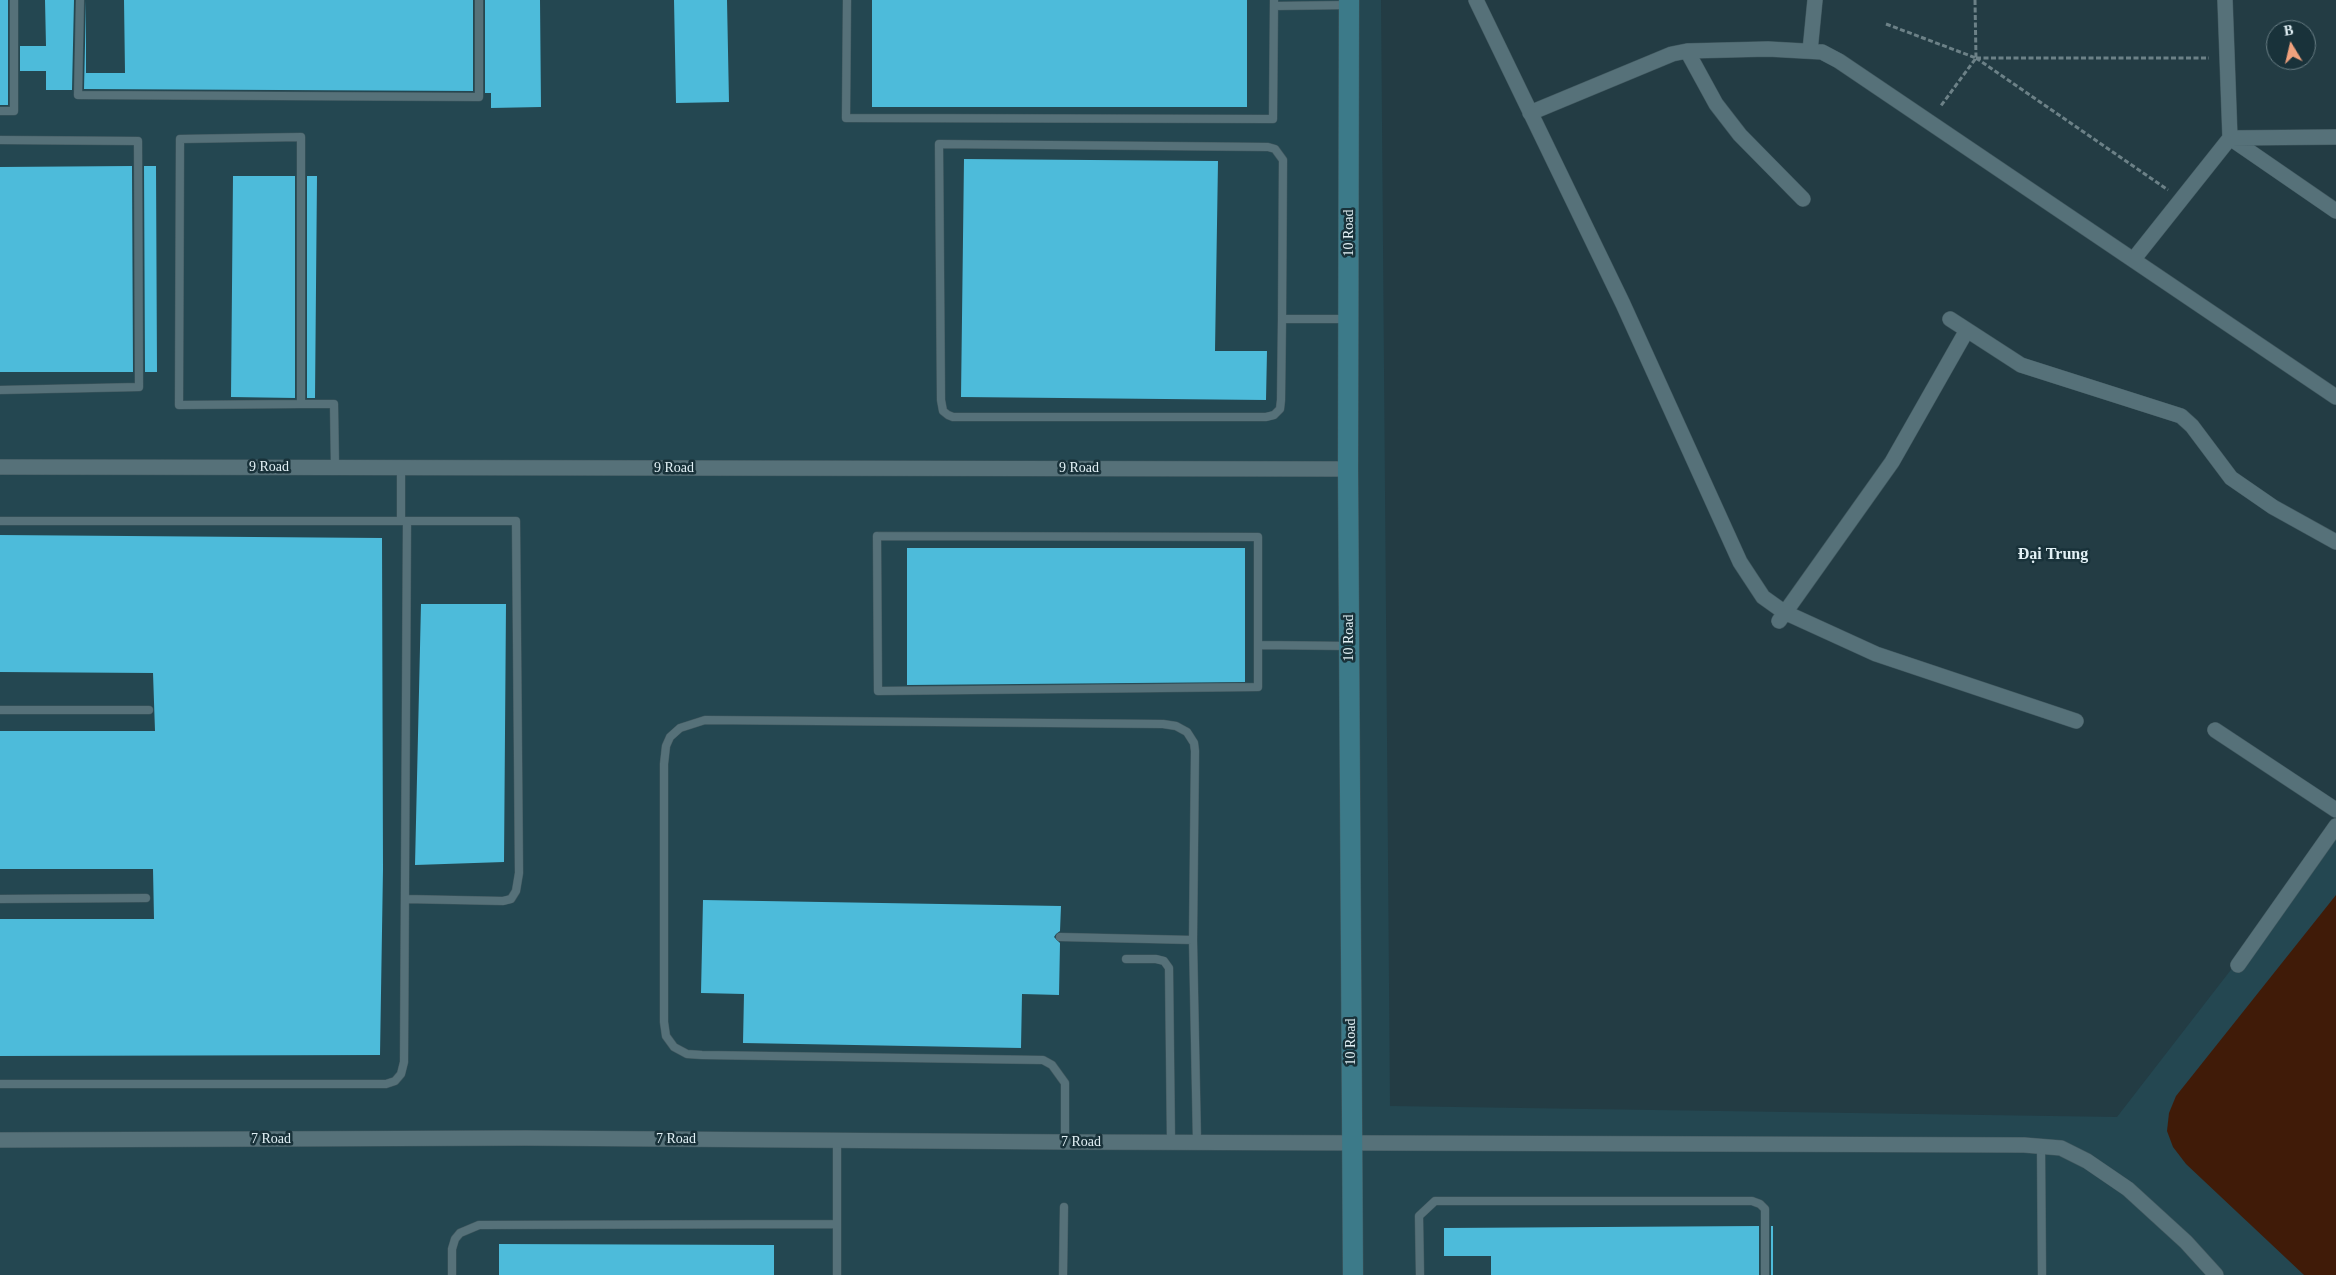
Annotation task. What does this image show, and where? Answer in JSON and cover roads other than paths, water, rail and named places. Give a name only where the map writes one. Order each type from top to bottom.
[{"type":"street","points":[[1476,0],[1623,304],[1740,562],[1763,596],[1781,616],[1876,654],[2076,722]]},
{"type":"street","points":[[1810,51],[1815,0]]},
{"type":"street","points":[[2133,260],[2230,138],[2225,0]]},
{"type":"street","name":"10 Road","points":[[1349,2],[1348,469],[1352,1275]]},
{"type":"street","points":[[1530,113],[1672,54],[1688,51],[1768,49],[1822,52],[1839,61],[2336,397]]},
{"type":"street","points":[[1688,51],[1716,104],[1740,135],[1803,199]]},
{"type":"street","points":[[2230,138],[2336,138]]},
{"type":"street","points":[[2230,138],[2336,211]]},
{"type":"street","points":[[1950,318],[2021,365],[2180,416],[2192,426],[2230,478],[2273,507],[2336,542]]},
{"type":"street","points":[[1781,616],[1892,462],[1967,330]]},
{"type":"street","name":"9 Road","points":[[0,467],[1348,469]]},
{"type":"street","points":[[2215,730],[2336,810]]},
{"type":"street","points":[[2238,965],[2336,826]]},
{"type":"street","name":"7 Road","points":[[0,1140],[526,1138],[2061,1148],[2087,1161],[2128,1189],[2186,1242],[2216,1275]]},
{"type":"lane","points":[[0,111],[14,111],[14,0]]},
{"type":"lane","points":[[80,0],[78,95],[479,97],[478,0]]},
{"type":"lane","points":[[847,0],[846,118],[1273,119],[1274,3],[1349,2]]},
{"type":"lane","points":[[301,404],[301,137],[180,139],[179,404],[301,404],[334,404],[335,467]]},
{"type":"lane","points":[[0,140],[138,140],[139,377],[139,387],[0,390]]},
{"type":"lane","points":[[938,144],[1268,147],[1275,149],[1283,160],[1282,319],[1282,400],[1280,409],[1274,415],[1198,417],[948,415],[943,411],[941,400],[938,144]]},
{"type":"lane","points":[[1282,319],[1349,318]]},
{"type":"lane","points":[[0,1084],[386,1084],[395,1082],[401,1074],[404,1062],[405,899],[404,521],[401,467]]},
{"type":"lane","points":[[0,521],[516,521],[519,873],[516,892],[511,899],[503,901],[405,899]]},
{"type":"lane","points":[[877,536],[1258,537],[1258,645],[1258,687],[878,691],[877,536]]},
{"type":"lane","points":[[1258,645],[1349,646]]},
{"type":"lane","points":[[0,710],[149,710]]},
{"type":"lane","points":[[1065,1142],[1065,1083],[1052,1064],[1043,1060],[702,1055],[687,1054],[674,1046],[666,1036],[664,1022],[664,764],[670,737],[680,728],[705,720],[1163,724],[1176,726],[1187,732],[1194,743],[1196,752],[1193,940],[1196,1142]]},
{"type":"lane","points":[[0,899],[146,898]]},
{"type":"lane","points":[[1060,937],[1193,940]]},
{"type":"lane","points":[[1126,959],[1156,959],[1164,961],[1169,968],[1171,1142]]},
{"type":"lane","points":[[837,1141],[838,1275]]},
{"type":"lane","points":[[2041,1147],[2042,1275]]},
{"type":"lane","points":[[1420,1275],[1419,1216],[1435,1201],[1752,1201],[1760,1204],[1765,1209],[1765,1275]]},
{"type":"lane","points":[[1063,1275],[1064,1207]]},
{"type":"lane","points":[[452,1275],[452,1249],[455,1239],[460,1233],[479,1225],[838,1224]]},
{"type":"district","name":"Đại Trung","points":[[2053,555]]}]
